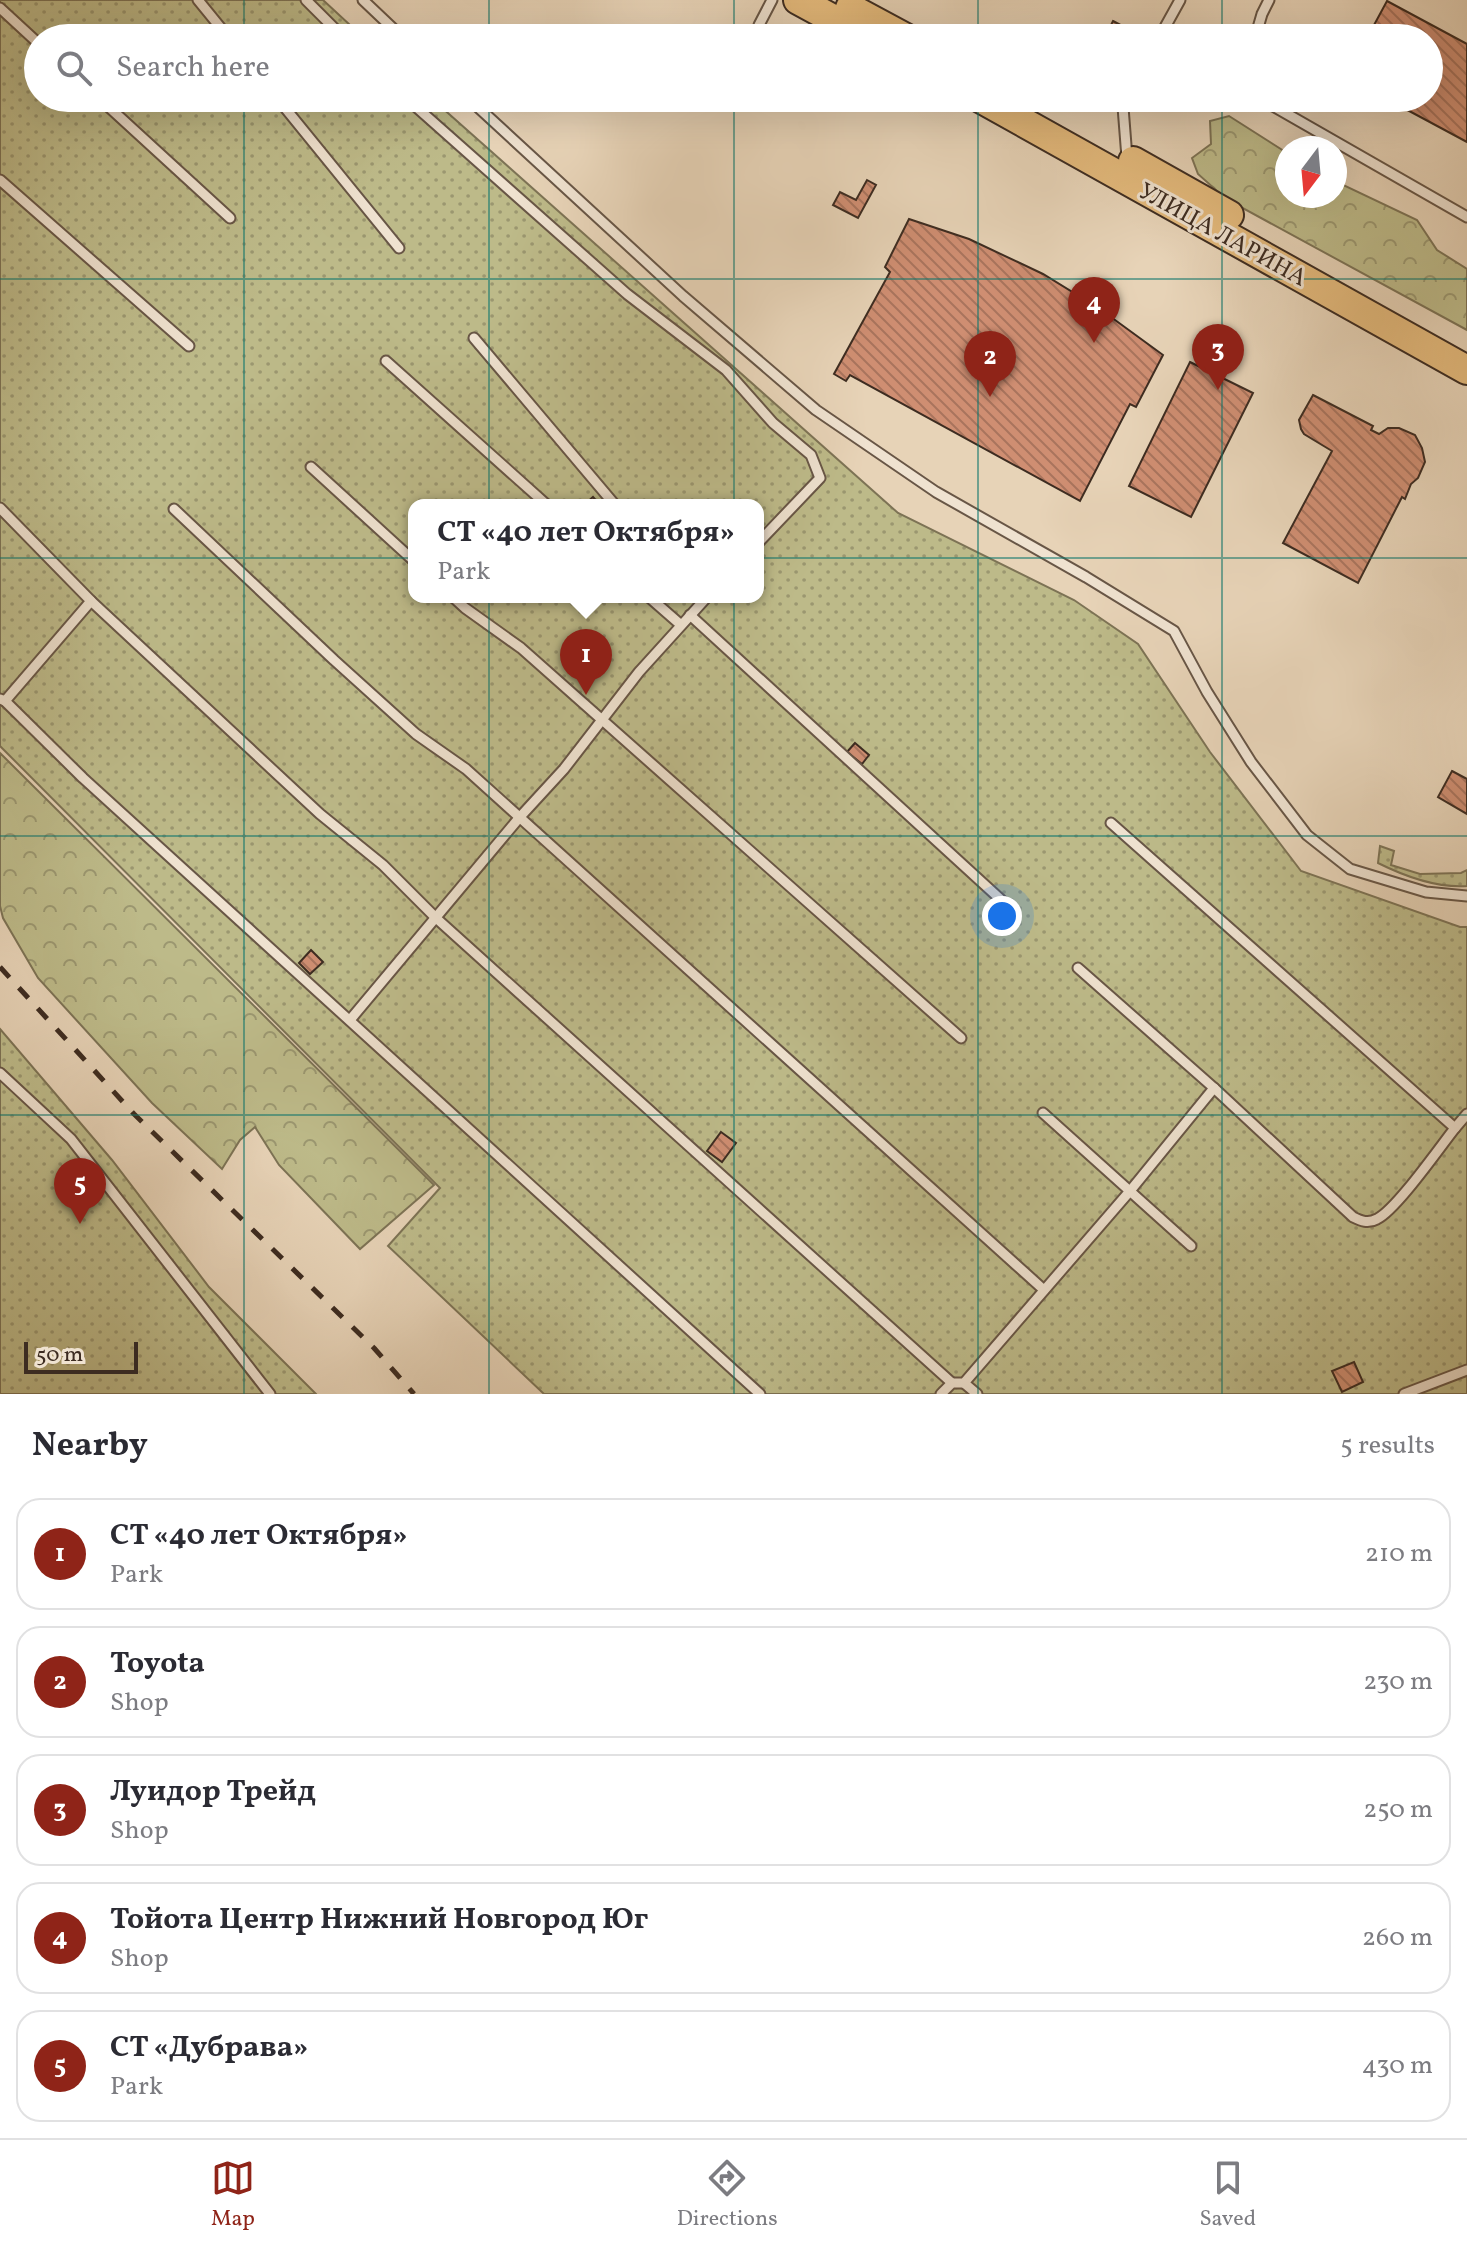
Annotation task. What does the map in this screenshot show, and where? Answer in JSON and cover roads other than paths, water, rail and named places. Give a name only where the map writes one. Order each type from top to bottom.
[{"type":"main road","points":[[798,0],[842,24]]},
{"type":"main road","points":[[836,0],[880,24]]},
{"type":"main road","name":"УЛИЦА ЛАРИНА","points":[[1005,112],[1467,370]]},
{"type":"main road","name":"УЛИЦА ЛАРИНА","points":[[1042,112],[1467,348]]},
{"type":"lane","points":[[198,0],[218,24]]},
{"type":"lane","points":[[306,0],[330,24]]},
{"type":"lane","points":[[363,0],[388,24]]},
{"type":"lane","points":[[760,24],[772,0]]},
{"type":"lane","points":[[1167,24],[1180,0]]},
{"type":"lane","points":[[1259,24],[1269,0]]},
{"type":"lane","points":[[0,8],[24,30]]},
{"type":"lane","points":[[114,112],[230,218]]},
{"type":"lane","points":[[288,112],[399,248]]},
{"type":"lane","points":[[422,112],[627,294],[726,370],[773,423],[811,455],[820,478],[764,537]]},
{"type":"lane","points":[[483,112],[683,296],[816,410],[936,492],[1174,631],[1207,692],[1251,762],[1307,835],[1350,869],[1426,892],[1467,896]]},
{"type":"lane","points":[[1123,112],[1127,158]]},
{"type":"lane","points":[[1283,112],[1467,217]]},
{"type":"lane","points":[[0,180],[189,346]]},
{"type":"lane","points":[[474,338],[610,499]]},
{"type":"lane","points":[[386,361],[540,499]]},
{"type":"lane","points":[[311,467],[408,556]]},
{"type":"lane","points":[[0,508],[91,601],[320,814],[383,865],[436,918],[952,1383],[964,1383],[977,1394]]},
{"type":"lane","points":[[174,509],[416,734],[466,769],[1044,1290]]},
{"type":"lane","points":[[91,601],[2,700],[83,778],[760,1394]]},
{"type":"lane","points":[[460,603],[521,648],[961,1038]]},
{"type":"lane","points":[[656,603],[681,625]]},
{"type":"lane","points":[[350,1020],[519,818],[564,769],[601,719],[698,603]]},
{"type":"lane","points":[[690,615],[1010,908]]},
{"type":"lane","points":[[1111,823],[1455,1128]]},
{"type":"lane","points":[[1078,968],[1353,1217],[1364,1222],[1377,1220],[1395,1204],[1467,1114]]},
{"type":"lane","points":[[0,1073],[71,1139],[270,1394]]},
{"type":"lane","points":[[964,1383],[1130,1191],[1214,1088]]},
{"type":"lane","points":[[1043,1113],[1191,1246]]},
{"type":"lane","points":[[1404,1394],[1467,1370]]},
{"type":"lane","points":[[941,1394],[952,1383]]},
{"type":"railway","points":[[0,967],[134,1114],[374,1348],[414,1394]]},
{"type":"place","name":"Тойота Центр Нижний Новгород Юг","points":[[1094,343]]},
{"type":"place","name":"Луидор Трейд","points":[[1218,390]]},
{"type":"place","name":"Toyota","points":[[990,397]]},
{"type":"place","name":"СТ «40 лет Октября»","points":[[586,695]]},
{"type":"place","name":"СТ «Дубрава»","points":[[80,1224]]}]
